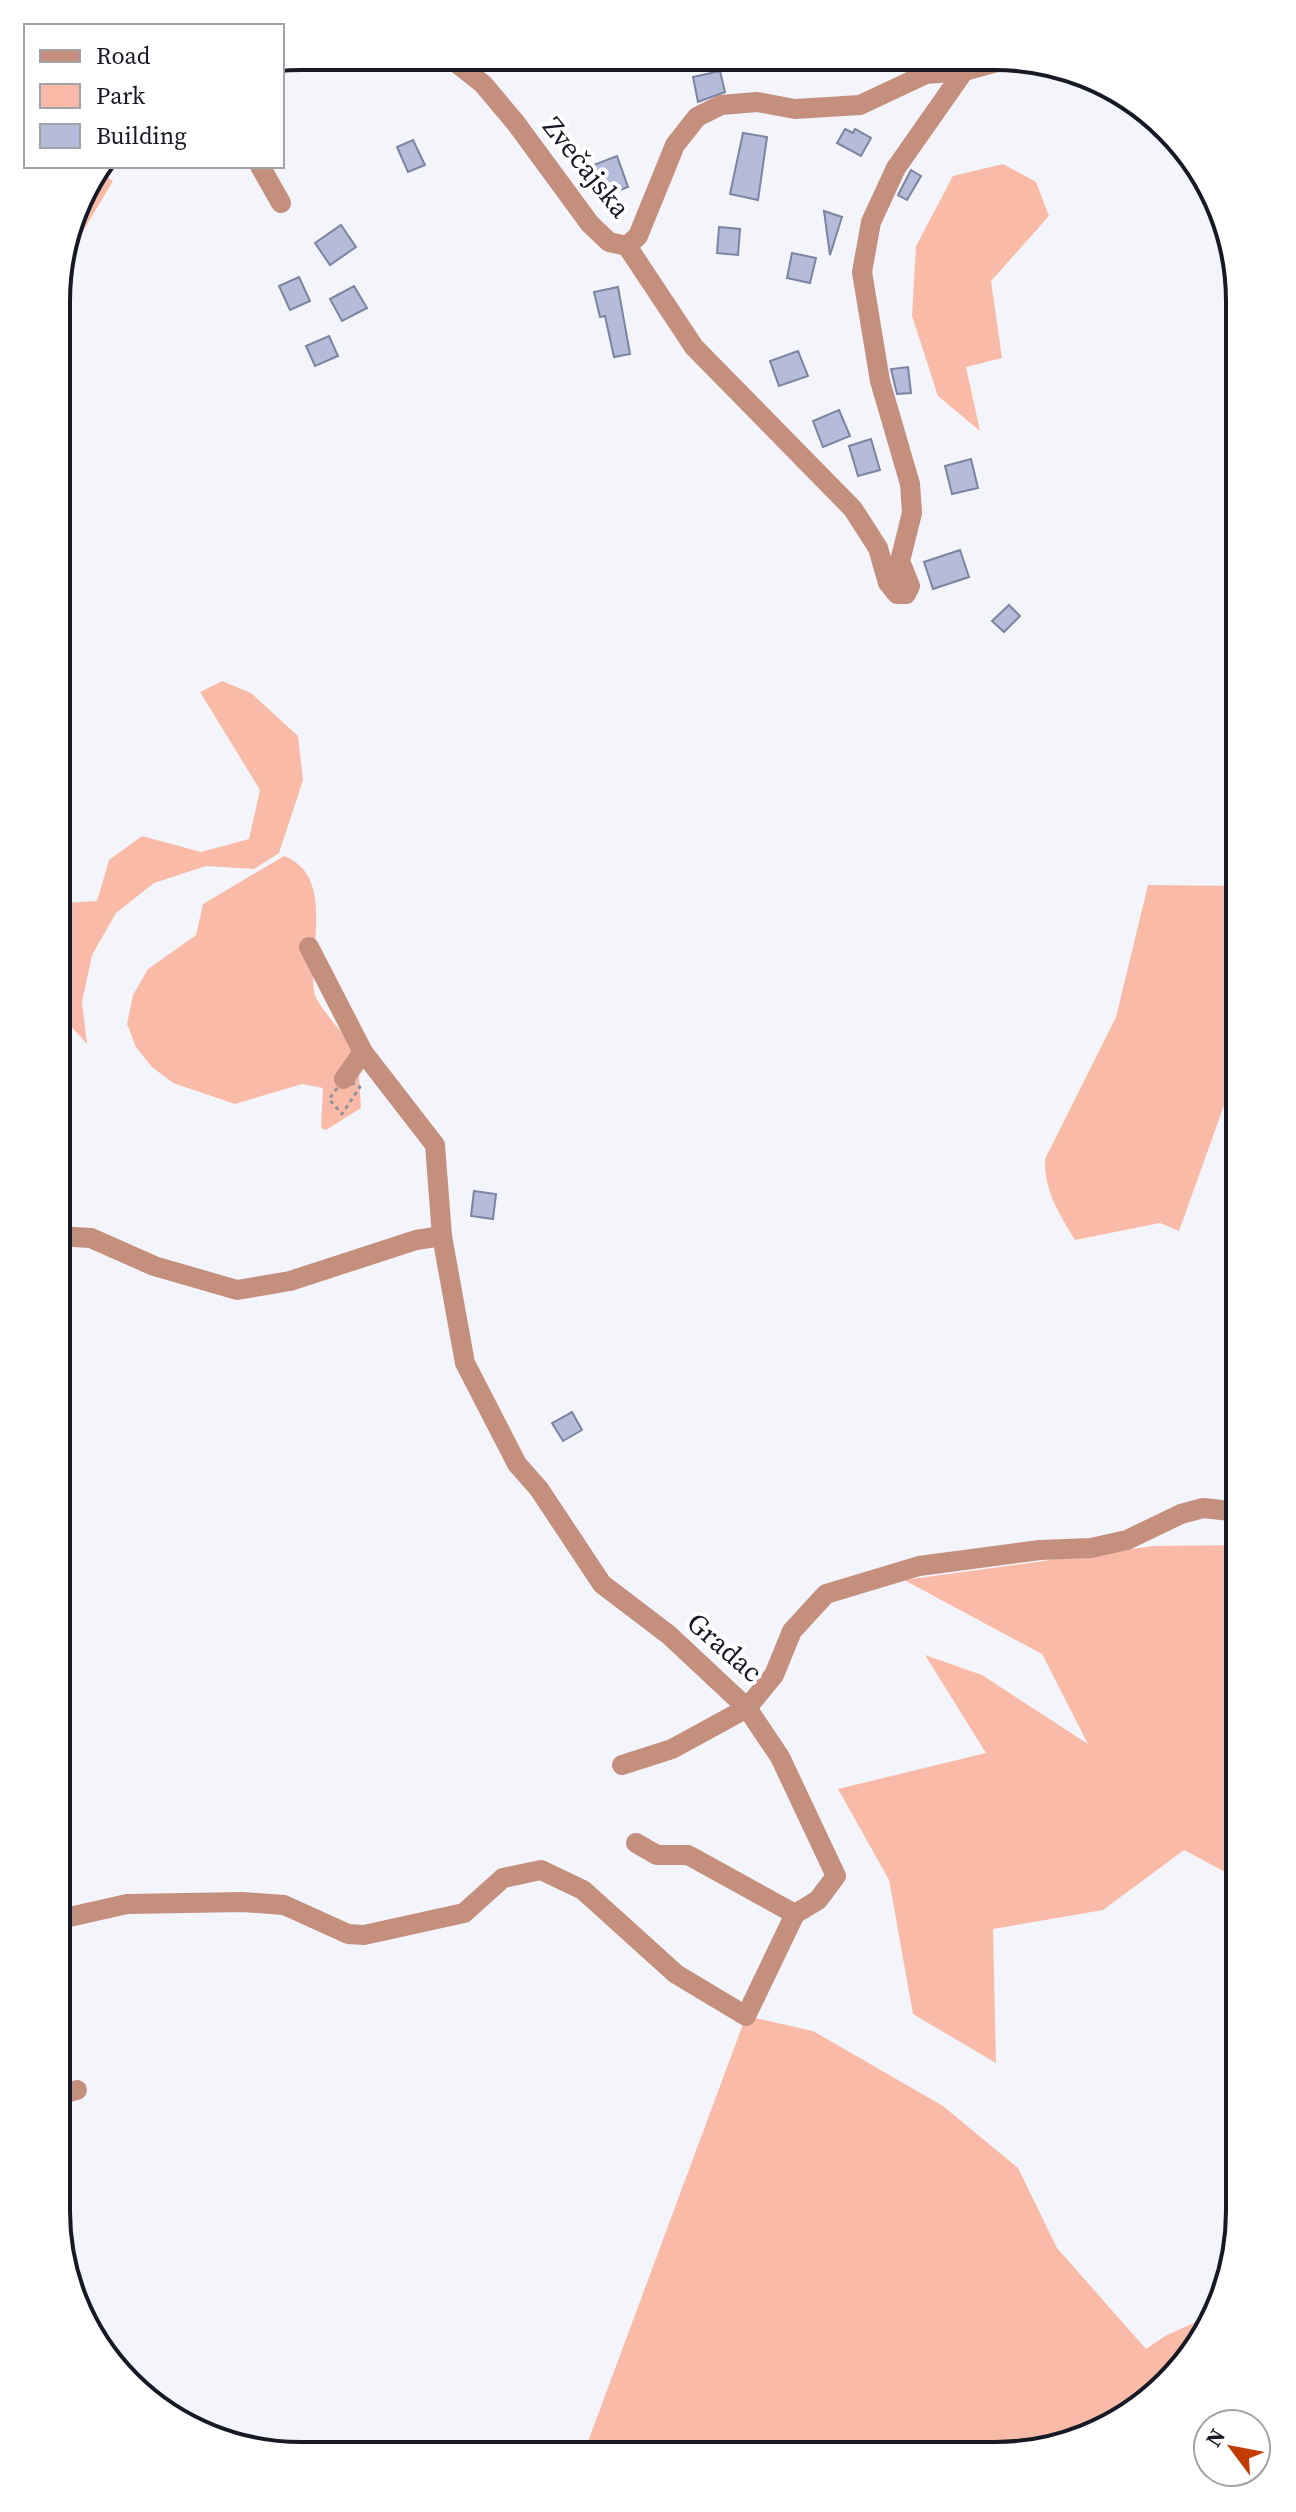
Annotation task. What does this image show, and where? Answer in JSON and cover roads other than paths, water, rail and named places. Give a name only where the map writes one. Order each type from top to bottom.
[{"type":"street","name":"Zvečajska","points":[[465,70],[483,84],[515,122],[590,224],[609,242],[627,246],[638,236],[675,145],[697,117],[721,105],[745,103],[795,109],[860,105],[926,74],[968,70]]},
{"type":"street","points":[[627,246],[694,347],[853,509],[878,548],[888,583],[897,594],[906,594],[910,586],[900,561],[912,513],[910,484],[877,367],[862,272],[871,222],[896,168],[964,71]]},
{"type":"street","points":[[261,168],[281,203]]},
{"type":"street","name":"Gradac","points":[[309,947],[363,1052],[435,1145],[442,1236],[465,1363],[517,1464],[539,1489],[602,1584],[669,1635],[747,1708],[774,1675],[792,1631],[826,1594],[919,1566],[1040,1550],[1091,1548],[1127,1540],[1181,1514],[1203,1508],[1226,1510]]},
{"type":"street","points":[[344,1079],[363,1052]]},
{"type":"street","points":[[70,1237],[91,1238],[154,1266],[237,1290],[290,1281],[416,1240],[442,1236]]},
{"type":"street","points":[[70,1917],[127,1904],[243,1902],[284,1905],[348,1934],[364,1935],[464,1913],[503,1878],[541,1870],[583,1890],[676,1974],[746,2016],[795,1914],[818,1900],[836,1876],[780,1757],[747,1708],[672,1749],[622,1765]]},
{"type":"street","points":[[636,1843],[657,1855],[688,1855],[795,1914]]},
{"type":"street","points":[[70,2092],[77,2090]]}]
